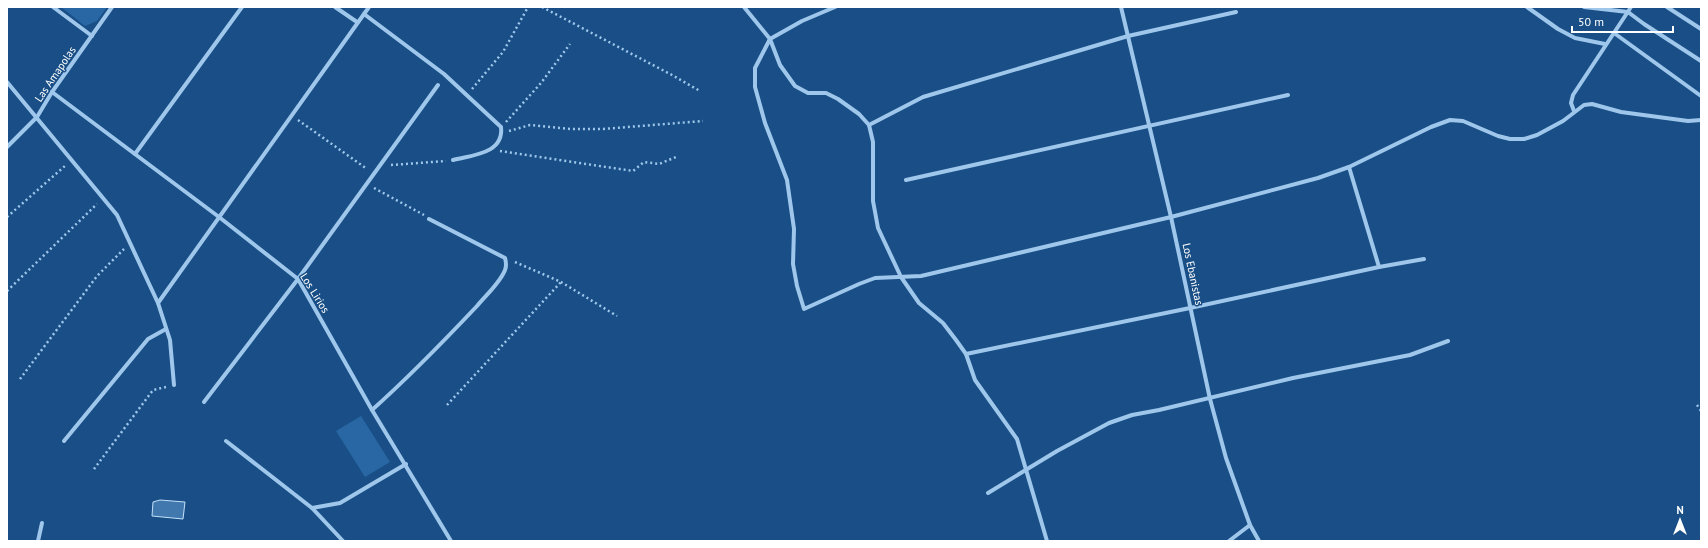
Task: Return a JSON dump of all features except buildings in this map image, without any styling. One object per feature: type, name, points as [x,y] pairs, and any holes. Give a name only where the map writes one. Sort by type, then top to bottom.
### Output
[{"type":"street","points":[[53,7],[92,36]]},
{"type":"street","name":"Las Amapolas","points":[[7,147],[37,117],[52,92],[112,7]]},
{"type":"street","points":[[135,154],[242,7]]},
{"type":"street","points":[[335,7],[356,22]]},
{"type":"street","points":[[158,303],[356,22],[369,7]]},
{"type":"street","points":[[744,7],[770,39],[780,65],[795,86],[808,93],[826,93],[838,99],[859,114],[869,125],[874,142],[873,201],[878,228],[901,278],[919,303],[943,323],[966,354],[975,380],[1017,439],[1047,541]]},
{"type":"street","points":[[835,7],[802,21],[770,39],[755,68],[755,87],[765,123],[787,180],[794,229],[793,264],[797,286],[804,309],[875,278],[920,276],[1171,217],[1318,178],[1349,167],[1431,127],[1450,120],[1463,122],[1504,137],[1524,139],[1537,135],[1563,121],[1574,111],[1584,105],[1592,104],[1621,112],[1688,121],[1701,120]]},
{"type":"street","name":"Los Ebanistas","points":[[1121,7],[1171,217],[1210,399],[1226,458],[1250,525],[1259,541]]},
{"type":"street","points":[[1527,7],[1558,29],[1575,38],[1605,44]]},
{"type":"street","points":[[1584,7],[1628,12],[1701,61]]},
{"type":"street","points":[[1574,111],[1571,107],[1571,99],[1605,44],[1631,7]]},
{"type":"street","points":[[1667,7],[1701,29]]},
{"type":"street","points":[[869,125],[923,97],[1128,36],[1236,12]]},
{"type":"street","points":[[364,14],[444,74],[501,127],[502,134],[498,142],[491,150],[453,160]]},
{"type":"street","points":[[1614,33],[1701,96]]},
{"type":"street","points":[[7,82],[117,215],[158,303],[170,340],[174,385]]},
{"type":"street","points":[[204,402],[298,279],[365,183],[438,85]]},
{"type":"street","name":"Los Lirios","points":[[52,92],[220,217],[298,279],[372,410],[406,464],[451,541]]},
{"type":"street","points":[[906,180],[1288,96]]},
{"type":"street","points":[[1349,167],[1379,266]]},
{"type":"street","points":[[372,410],[404,382],[497,283],[505,270],[505,258],[429,218]]},
{"type":"street","points":[[966,354],[1190,308],[1379,266],[1424,259]]},
{"type":"street","points":[[64,441],[148,339],[166,329]]},
{"type":"street","points":[[988,492],[1109,423],[1132,415],[1210,399],[1293,378],[1410,355],[1448,341]]},
{"type":"street","points":[[226,441],[312,508],[343,541]]},
{"type":"street","points":[[312,508],[340,503],[406,464]]},
{"type":"street","points":[[38,541],[42,522]]},
{"type":"street","points":[[1229,541],[1250,525]]},
{"type":"path","points":[[467,95],[503,52],[528,7]]},
{"type":"path","points":[[542,7],[700,91]]},
{"type":"path","points":[[501,127],[517,112],[570,44]]},
{"type":"path","points":[[291,115],[373,174]]},
{"type":"path","points":[[502,134],[530,125],[571,129],[603,129],[703,121]]},
{"type":"path","points":[[491,150],[633,171],[644,162],[659,164],[676,157]]},
{"type":"path","points":[[7,217],[37,188],[72,159]]},
{"type":"path","points":[[378,166],[453,160]]},
{"type":"path","points":[[365,183],[429,218]]},
{"type":"path","points":[[7,291],[103,198]]},
{"type":"path","points":[[20,379],[97,276],[130,243]]},
{"type":"path","points":[[505,258],[561,282],[617,316]]},
{"type":"path","points":[[447,405],[561,282]]},
{"type":"path","points":[[94,469],[153,390],[174,385]]},
{"type":"path","points":[[1697,405],[1701,411]]},
{"type":"shaded area","points":[[61,7],[107,7],[97,21],[85,26]]},
{"type":"shaded area","points":[[361,416],[390,462],[365,477],[336,431]]}]
